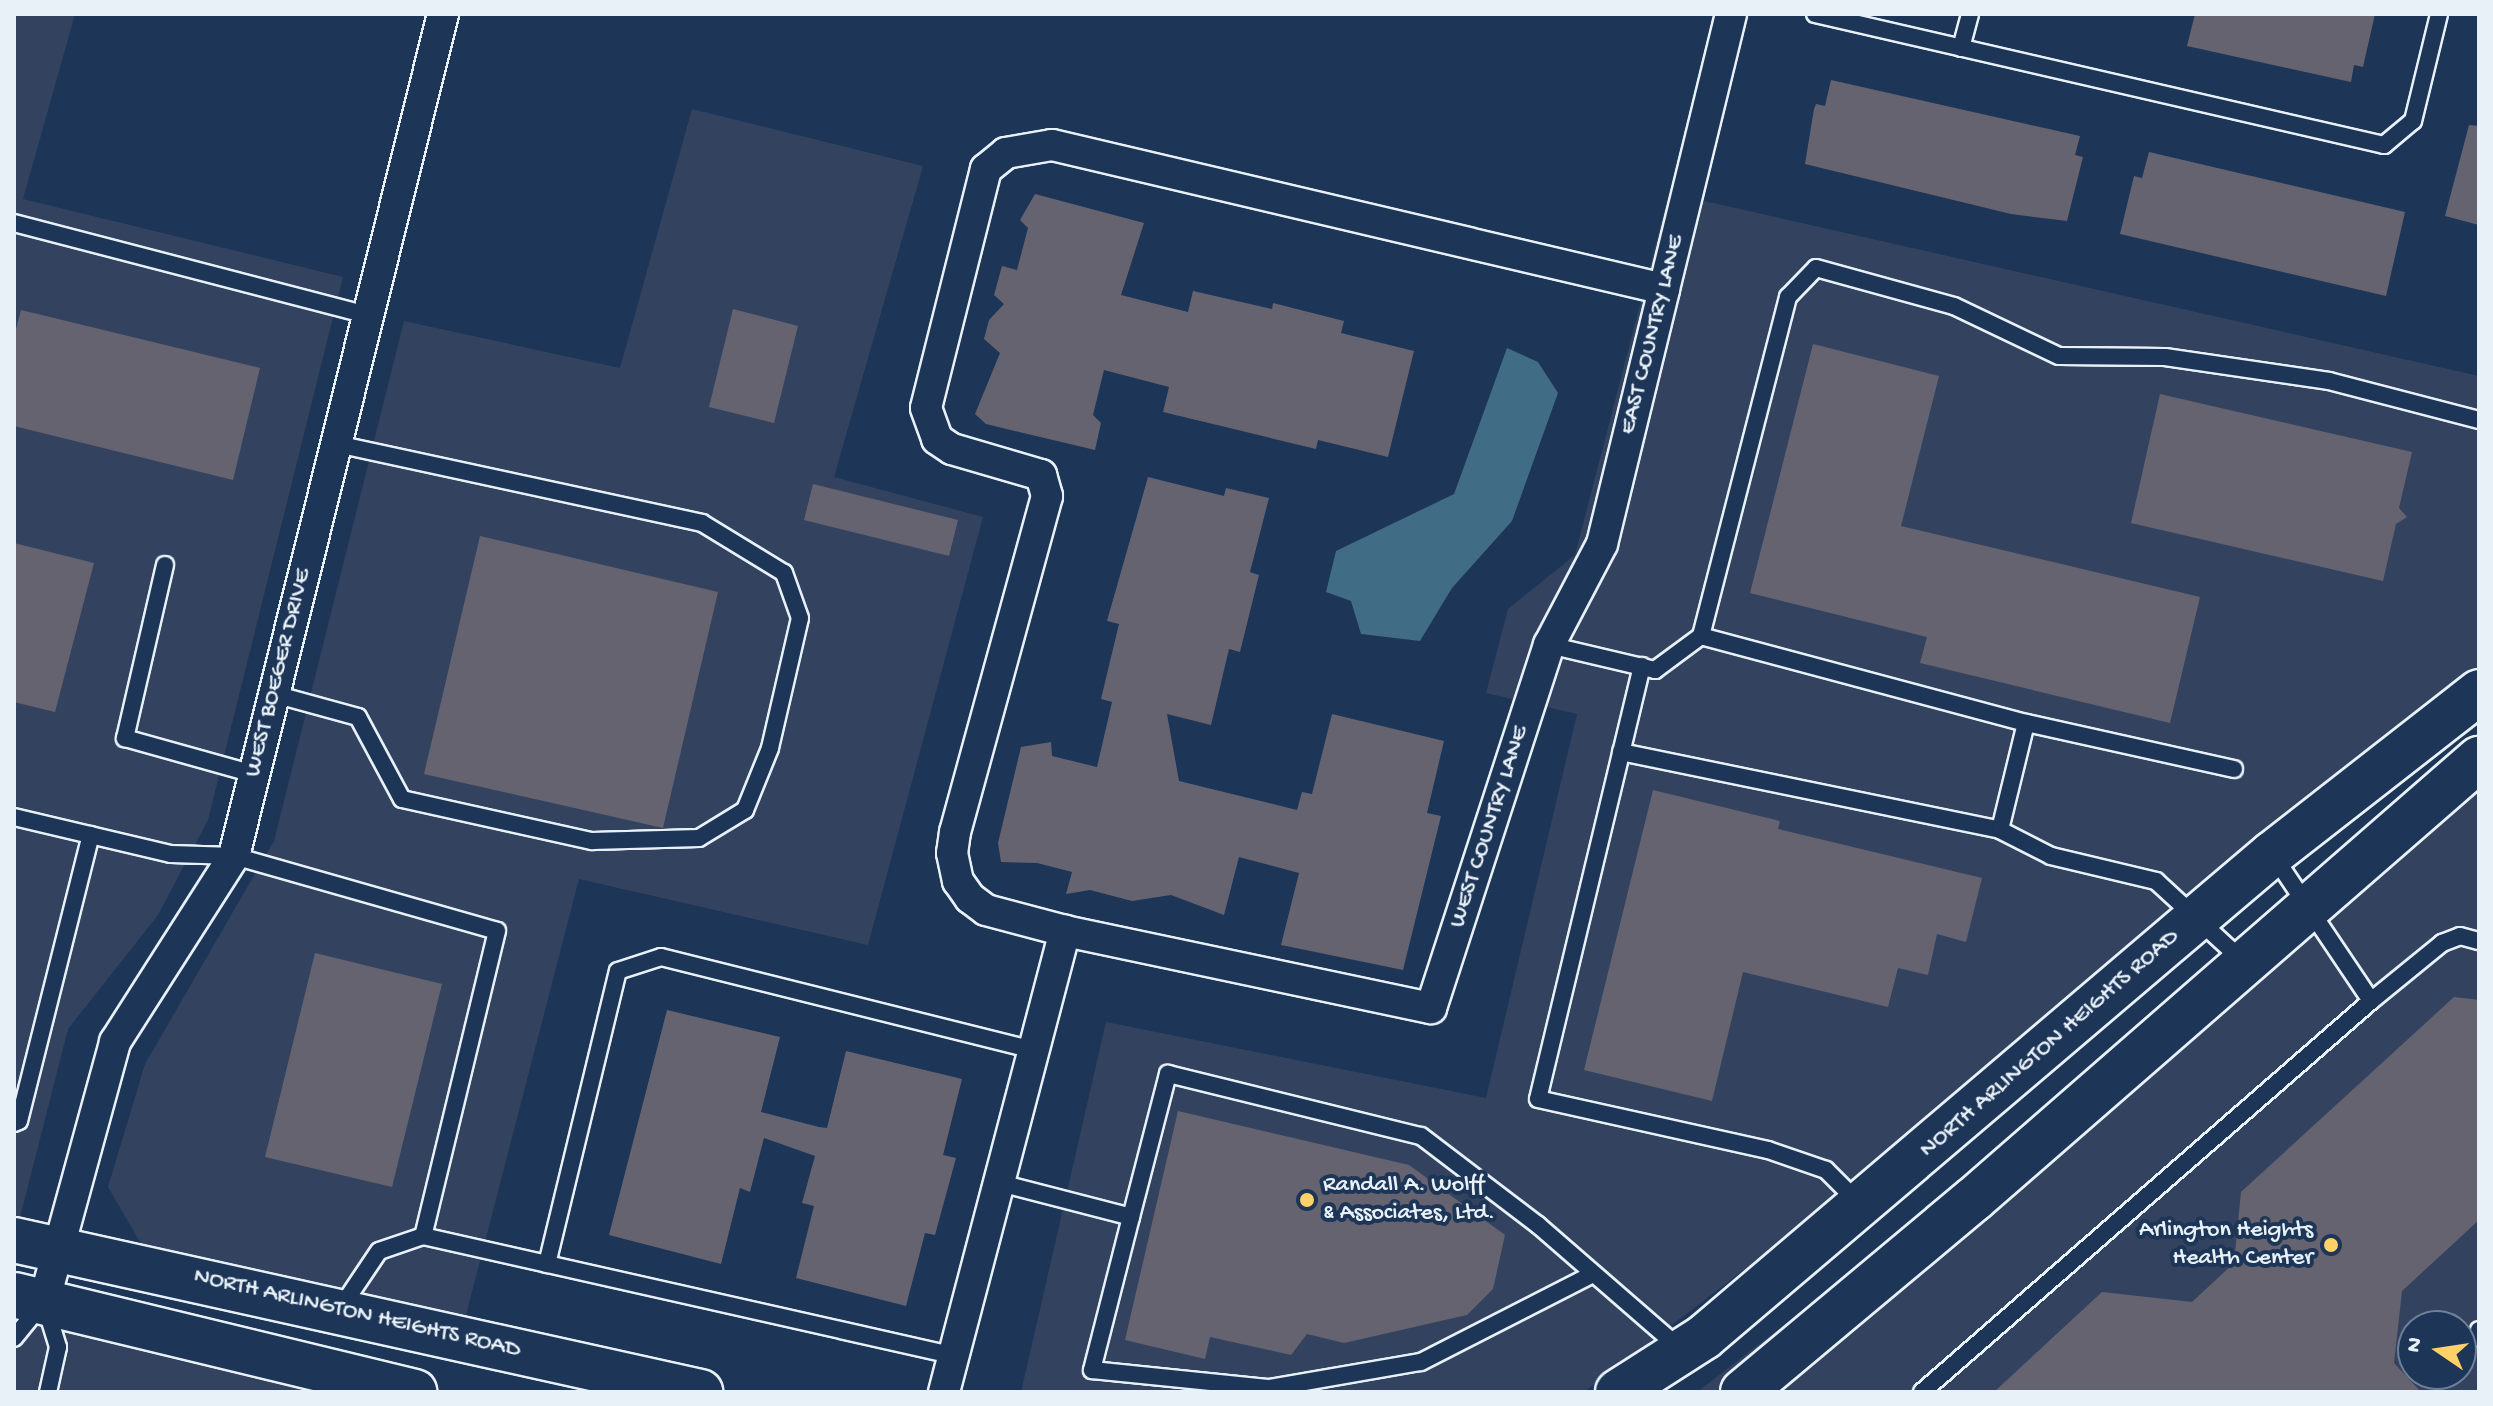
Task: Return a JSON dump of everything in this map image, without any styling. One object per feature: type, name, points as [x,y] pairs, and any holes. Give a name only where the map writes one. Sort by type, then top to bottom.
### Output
[{"type":"main road","name":"NORTH ARLINGTON HEIGHTS ROAD","points":[[1618,1392],[1683,1351],[1861,1205],[2272,854],[2479,692]]},
{"type":"main road","points":[[1743,1392],[1962,1209],[2479,759]]},
{"type":"main road","name":"NORTH ARLINGTON HEIGHTS ROAD","points":[[35,1244],[700,1392]]},
{"type":"main road","points":[[29,1298],[336,1383],[414,1392]]},
{"type":"street","name":"WEST BOEGER DRIVE","points":[[29,1298],[35,1244],[115,1042],[234,856],[443,14]]},
{"type":"street","name":"EAST COUNTRY LANE","points":[[1549,645],[1602,544],[1731,14]]},
{"type":"street","points":[[944,1392],[956,1356],[1065,931],[986,910],[958,881],[952,853],[1047,496],[1041,475],[952,449],[937,439],[926,408],[986,169],[1006,153],[1052,145],[1664,289]]},
{"type":"street","name":"WEST COUNTRY LANE","points":[[1065,931],[1431,1008],[1549,645]]},
{"type":"lane","points":[[1815,14],[2384,145],[2413,121],[2439,14]]},
{"type":"lane","points":[[1961,48],[1970,14]]},
{"type":"lane","points":[[14,223],[368,315]]},
{"type":"lane","points":[[1549,645],[1655,670],[1701,636],[1788,297],[1816,268],[1954,306],[2059,356],[2165,357],[2329,381],[2479,420]]},
{"type":"lane","points":[[274,694],[358,717],[402,799],[592,841],[699,838],[745,810],[770,748],[800,618],[784,573],[702,523],[336,444]]},
{"type":"lane","points":[[165,565],[125,738],[254,774]]},
{"type":"lane","points":[[1701,636],[2026,723],[2234,769]]},
{"type":"lane","points":[[1642,666],[1538,1099],[1768,1150],[1826,1170],[1861,1205]]},
{"type":"lane","points":[[2000,830],[2026,723]]},
{"type":"lane","points":[[1621,752],[2000,830],[2051,856],[2156,881],[2199,916],[2244,962]]},
{"type":"lane","points":[[14,817],[171,854],[234,856],[497,931],[423,1236]]},
{"type":"lane","points":[[14,1123],[19,1121],[91,835]]},
{"type":"lane","points":[[2272,854],[2310,904],[2371,1001]]},
{"type":"lane","points":[[1922,1392],[2371,1001],[2442,943],[2460,936],[2479,941]]},
{"type":"lane","points":[[547,1264],[618,971],[661,957],[1035,1050]]},
{"type":"lane","points":[[1591,1275],[1421,1362],[1270,1388],[1092,1370],[1168,1074],[1421,1136],[1538,1225],[1591,1275],[1683,1351]]},
{"type":"lane","points":[[1000,1183],[1131,1217]]},
{"type":"lane","points":[[339,1310],[379,1251],[423,1236],[956,1356]]},
{"type":"lane","points":[[14,1338],[29,1298]]},
{"type":"lane","points":[[29,1298],[58,1347],[48,1392]]},
{"type":"lane","points":[[2479,1330],[2479,1338]]},
{"type":"shaded area","points":[[14,14],[75,14],[23,199],[343,277],[208,820],[158,915],[68,1029],[14,1241]]},
{"type":"shaded area","points":[[692,109],[923,166],[834,477],[983,517],[868,945],[579,879],[466,1315],[143,1247],[108,1187],[145,1064],[274,841],[404,321],[620,368]]},
{"type":"shaded area","points":[[1669,193],[2479,376],[2479,667],[1930,1128],[1584,1392],[1021,1392],[1106,1022],[1486,1098],[1577,714],[1486,693],[1508,609],[1575,555]]},
{"type":"shaded area","points":[[1507,348],[1538,362],[1558,393],[1512,521],[1452,588],[1420,641],[1361,634],[1351,601],[1326,592],[1336,551],[1454,494]]},
{"type":"shaded area","points":[[2479,789],[2479,1392],[1697,1392]]},
{"type":"shaded area","points":[[14,1319],[319,1392],[14,1392]]},
{"type":"building","points":[[2195,14],[2375,14],[2363,67],[2354,65],[2351,82],[2187,46]]},
{"type":"building","points":[[1831,80],[2080,136],[2075,155],[2083,157],[2067,221],[2011,214],[1805,164],[1814,109],[1816,104],[1825,106]]},
{"type":"building","points":[[2469,125],[2479,126],[2479,225],[2445,216]]},
{"type":"building","points":[[2149,152],[2405,212],[2386,296],[2120,234],[2134,176],[2142,178]]},
{"type":"building","points":[[1035,194],[1144,223],[1121,295],[1188,312],[1193,291],[1272,309],[1273,303],[1344,321],[1341,333],[1414,351],[1388,457],[1318,440],[1316,449],[1163,412],[1169,387],[1104,370],[1093,415],[1101,423],[1095,450],[986,424],[975,414],[1000,353],[984,339],[989,320],[1004,304],[994,295],[1002,266],[1017,270],[1028,228],[1020,220]]},
{"type":"building","points":[[733,309],[798,326],[774,423],[709,407]]},
{"type":"building","points":[[21,310],[260,368],[233,480],[14,426],[14,337]]},
{"type":"building","points":[[1813,344],[1939,376],[1901,526],[2200,597],[2170,723],[1920,663],[1927,637],[1750,593]]},
{"type":"building","points":[[2160,394],[2412,452],[2399,508],[2407,517],[2396,524],[2383,581],[2131,523]]},
{"type":"building","points":[[1148,477],[1224,496],[1226,488],[1269,498],[1250,572],[1259,575],[1240,652],[1229,649],[1211,725],[1167,714],[1179,781],[1297,810],[1302,792],[1312,794],[1332,714],[1444,741],[1427,813],[1441,816],[1403,970],[1281,945],[1299,873],[1239,857],[1224,915],[1171,895],[1132,901],[1090,890],[1066,894],[1072,872],[1037,863],[1001,862],[998,843],[1021,747],[1051,742],[1052,756],[1097,767],[1112,702],[1101,699],[1119,624],[1107,621]]},
{"type":"building","points":[[813,484],[958,520],[949,556],[804,520]]},
{"type":"building","points":[[480,536],[718,592],[663,828],[424,774]]},
{"type":"building","points":[[14,543],[94,563],[55,712],[14,702]]},
{"type":"building","points":[[1653,790],[1780,821],[1778,829],[1982,878],[1966,942],[1937,934],[1928,975],[1898,968],[1888,1007],[1743,972],[1712,1101],[1584,1070]]},
{"type":"building","points":[[315,953],[442,984],[392,1187],[265,1157]]},
{"type":"building","points":[[2454,997],[2479,1000],[2479,1220],[2402,1291],[2400,1310],[2397,1310],[2394,1363],[2397,1366],[2397,1390],[2421,1392],[1994,1392],[2102,1292],[2192,1302],[2234,1263],[2241,1192]]},
{"type":"building","points":[[667,1010],[780,1037],[761,1112],[819,1127],[827,1128],[846,1051],[962,1079],[943,1155],[956,1158],[935,1235],[925,1233],[906,1306],[796,1278],[814,1206],[802,1203],[815,1156],[764,1138],[750,1192],[740,1188],[721,1264],[609,1235]]},
{"type":"building","name":"Randall A. Wolff & Associates, Ltd.","points":[[1178,1111],[1409,1165],[1505,1235],[1493,1289],[1467,1315],[1344,1343],[1307,1334],[1291,1355],[1210,1337],[1205,1359],[1125,1340]]},
{"type":"place","name":"Randall A. Wolff & Associates, Ltd.","points":[[1307,1200]]},
{"type":"place","name":"Arlington Heights Health Center","points":[[2331,1245]]}]
